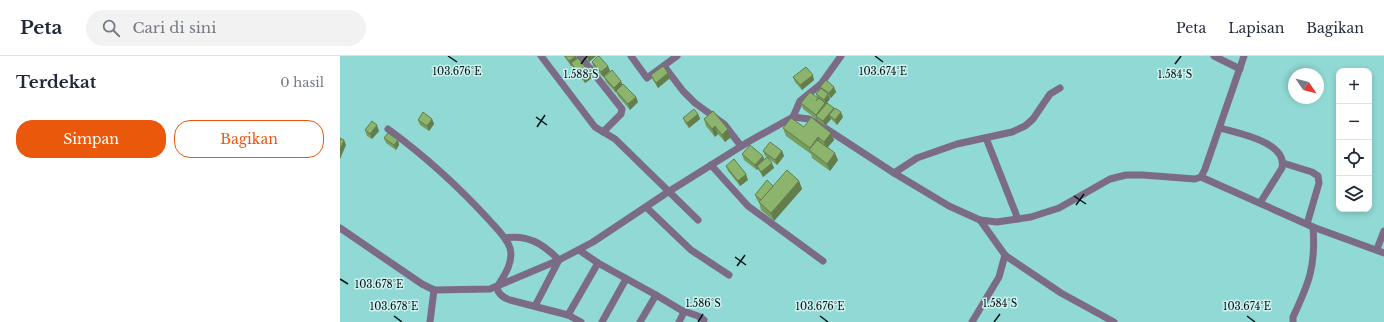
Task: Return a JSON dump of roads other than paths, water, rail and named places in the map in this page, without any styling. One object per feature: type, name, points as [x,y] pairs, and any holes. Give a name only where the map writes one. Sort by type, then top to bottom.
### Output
[{"type":"street","points":[[541,56],[596,127],[615,139],[698,220]]},
{"type":"street","points":[[580,56],[622,109],[620,114],[603,132]]},
{"type":"street","points":[[631,56],[647,78],[677,56]]},
{"type":"street","points":[[340,228],[422,284],[434,290],[490,289],[497,287],[579,250],[741,146],[793,117],[800,102],[821,84],[841,56]]},
{"type":"street","points":[[1214,56],[1240,69]]},
{"type":"street","points":[[1201,177],[1220,128],[1244,56]]},
{"type":"street","points":[[664,66],[683,91],[695,103],[724,124],[741,146]]},
{"type":"street","points":[[894,173],[917,158],[957,144],[1012,132],[1025,126],[1033,119],[1050,94],[1060,88]]},
{"type":"street","points":[[793,117],[809,119],[822,126],[894,173],[949,206],[980,220],[997,222],[1031,217],[1058,208],[1110,180],[1126,175],[1195,179],[1201,177],[1310,226],[1377,249],[1384,253]]},
{"type":"street","points":[[1220,128],[1255,138],[1271,146],[1278,152],[1283,163],[1279,174],[1260,203]]},
{"type":"street","points":[[388,129],[441,172],[474,203],[505,238],[510,248],[511,257],[508,269],[497,287],[497,291],[504,298],[568,315],[581,322]]},
{"type":"street","points":[[986,138],[1018,219]]},
{"type":"street","points":[[1283,163],[1312,172],[1318,176],[1319,183],[1310,226],[1314,258],[1311,276],[1293,318],[1293,322]]},
{"type":"street","points":[[711,165],[748,206],[823,261]]},
{"type":"street","points":[[646,207],[691,250],[729,275]]},
{"type":"street","points":[[980,220],[1005,254],[1048,285],[1114,322]]},
{"type":"street","points":[[1377,249],[1384,231]]},
{"type":"street","points":[[505,238],[513,236],[523,237],[535,241],[559,260]]},
{"type":"street","points":[[579,250],[598,263],[684,312],[698,316],[704,320]]},
{"type":"street","points":[[972,322],[999,277],[1005,254]]},
{"type":"street","points":[[535,306],[559,260]]},
{"type":"street","points":[[568,315],[598,263]]},
{"type":"street","points":[[602,322],[626,279]]},
{"type":"street","points":[[430,322],[434,290]]},
{"type":"street","points":[[640,322],[656,295]]},
{"type":"street","points":[[679,322],[684,312]]}]
